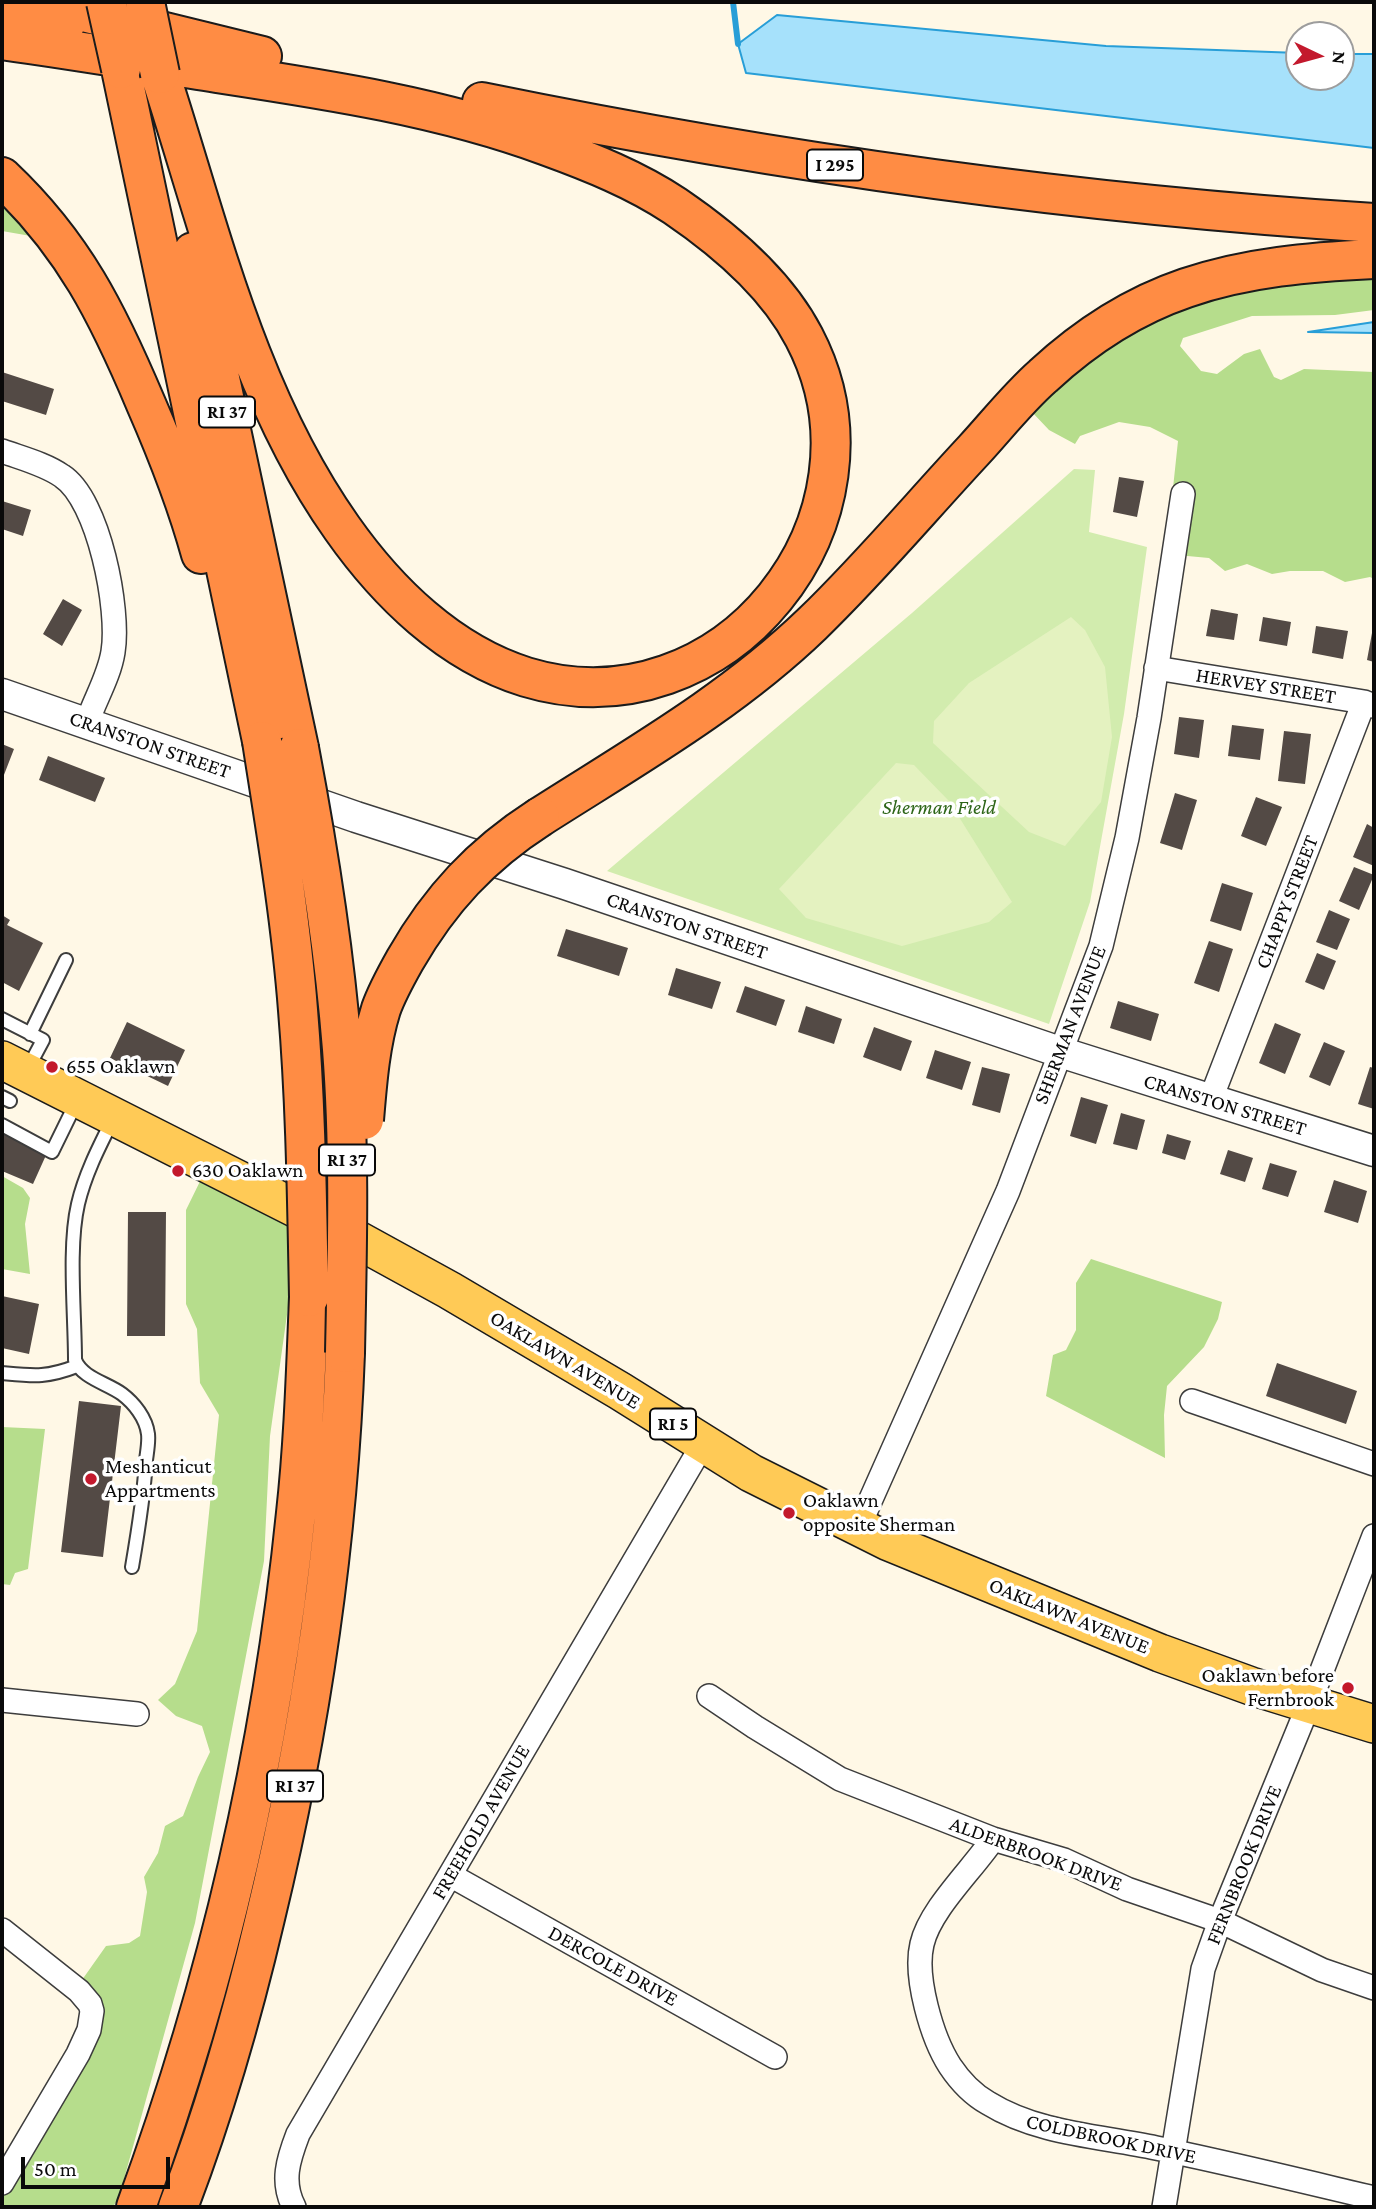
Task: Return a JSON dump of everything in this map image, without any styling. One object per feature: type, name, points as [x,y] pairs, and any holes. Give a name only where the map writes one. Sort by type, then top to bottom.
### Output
[{"type":"highway","name":"I 295","points":[[43,2],[227,49],[560,118],[808,161],[1019,190],[1213,211],[1374,223]]},
{"type":"highway","name":"RI 37","points":[[106,2],[290,923],[303,1078],[309,1297],[296,1514],[277,1657],[254,1789],[237,1872],[200,2012],[157,2150],[136,2207]]},
{"type":"highway","name":"RI 37","points":[[145,2],[160,74],[165,122],[299,748],[320,865],[342,1050],[348,1182],[342,1436],[330,1572],[296,1783],[246,1996],[178,2207]]},
{"type":"highway","points":[[2,4],[90,27],[227,49]]},
{"type":"highway","points":[[2,40],[304,86],[398,103],[494,128],[600,166],[669,202],[699,222],[749,266],[788,310],[802,333],[823,384],[831,441],[825,495],[806,551],[774,601],[732,640],[688,666],[640,681],[595,686],[549,682],[505,669],[460,646],[420,615],[382,578],[345,533],[286,432],[238,320],[160,74]]},
{"type":"highway","points":[[2,177],[58,236],[114,329],[175,475],[198,543],[224,646],[253,739]]},
{"type":"highway","points":[[345,1353],[365,1107],[381,1010],[411,950],[457,885],[494,850],[540,817],[722,700],[784,650],[847,587],[1040,378],[1093,336],[1131,312],[1186,288],[1219,278],[1301,264],[1374,260]]},
{"type":"main road","name":"OAKLAWN AVENUE","points":[[8,1076],[66,1116],[115,1116],[257,1187],[449,1290],[751,1472],[889,1542],[1147,1648],[1374,1724]]},
{"type":"street","points":[[2,451],[47,468],[64,477],[76,489],[86,505],[102,554],[113,597],[116,626],[109,669],[87,723]]},
{"type":"street","name":"SHERMAN AVENUE","points":[[859,1526],[1008,1191],[1101,946],[1114,900],[1132,812],[1183,494]]},
{"type":"street","name":"HERVEY STREET","points":[[1156,668],[1369,704]]},
{"type":"street","name":"CRANSTON STREET","points":[[2,694],[356,817],[565,884],[1060,1052],[1374,1151]]},
{"type":"street","name":"CHAPPY STREET","points":[[1210,1101],[1369,704]]},
{"type":"street","points":[[1192,1401],[1374,1464]]},
{"type":"street","name":"FREEHOLD AVENUE","points":[[294,2207],[286,2183],[288,2162],[298,2134],[703,1444]]},
{"type":"street","name":"FERNBROOK DRIVE","points":[[1164,2207],[1203,1969],[1374,1536]]},
{"type":"street","name":"ALDERBROOK DRIVE","points":[[709,1696],[840,1779],[993,1839],[1064,1860],[1127,1889],[1220,1922],[1292,1958],[1374,1988]]},
{"type":"street","points":[[2,1700],[137,1714]]},
{"type":"street","name":"COLDBROOK DRIVE","points":[[993,1839],[934,1917],[922,1944],[920,1960],[925,1998],[934,2031],[949,2065],[974,2094],[1020,2120],[1045,2127],[1174,2152],[1374,2198]]},
{"type":"street","name":"DERCOLE DRIVE","points":[[450,1875],[775,2057]]},
{"type":"street","points":[[2,1930],[79,1991],[90,2004],[92,2011],[89,2030],[78,2054],[2,2183]]},
{"type":"lane","points":[[30,1034],[66,960]]},
{"type":"lane","points":[[2,1020],[43,1040],[8,1076]]},
{"type":"lane","points":[[2,1125],[52,1152],[66,1116]]},
{"type":"lane","points":[[115,1116],[86,1174],[77,1206],[74,1246],[75,1360],[77,1366],[87,1374],[130,1401],[143,1418],[148,1433],[141,1516],[132,1567]]},
{"type":"lane","points":[[2,1373],[54,1375],[77,1366]]},
{"type":"green space","points":[[2,186],[48,239],[2,231]]},
{"type":"green space","points":[[1374,258],[1374,310],[1335,315],[1252,316],[1183,338],[1180,346],[1201,371],[1217,374],[1244,354],[1260,349],[1274,377],[1281,380],[1304,369],[1374,372],[1374,579],[1370,577],[1345,582],[1323,571],[1272,574],[1247,564],[1225,571],[1209,558],[1166,554],[1178,441],[1150,427],[1119,422],[1080,436],[1075,444],[1049,430],[1031,411],[1149,302]]},
{"type":"green space","name":"Sherman Field","points":[[1074,469],[1095,470],[1089,532],[1147,547],[1124,714],[1090,902],[1049,1024],[607,871],[912,613]]},
{"type":"green space","points":[[1071,617],[1085,630],[1105,667],[1112,737],[1101,802],[1065,846],[1029,832],[933,743],[934,721],[969,683]]},
{"type":"green space","points":[[896,763],[914,765],[949,801],[1012,902],[989,922],[902,946],[806,918],[779,889]]},
{"type":"green space","points":[[208,1165],[290,1206],[298,1236],[270,1436],[264,1561],[195,1923],[119,2197],[113,2207],[2,2207],[2,2187],[89,2034],[77,1987],[106,1946],[129,1943],[140,1936],[147,1892],[144,1877],[158,1853],[165,1826],[183,1816],[210,1752],[202,1726],[176,1716],[158,1700],[175,1684],[197,1631],[219,1415],[200,1383],[197,1329],[186,1304],[186,1210]]},
{"type":"green space","points":[[2,1176],[23,1188],[30,1198],[25,1224],[30,1274],[2,1269]]},
{"type":"green space","points":[[1091,1259],[1222,1302],[1218,1319],[1204,1347],[1167,1386],[1164,1415],[1165,1458],[1046,1396],[1053,1355],[1066,1350],[1076,1330],[1076,1283]]},
{"type":"green space","points":[[2,1427],[45,1429],[28,1569],[15,1573],[10,1585],[2,1584]]},
{"type":"water","points":[[777,15],[1106,46],[1285,52],[1285,91],[1355,91],[1355,54],[1374,54],[1374,148],[746,73],[738,44]]},
{"type":"water","points":[[1374,322],[1374,333],[1308,332]]},
{"type":"building","points":[[2,372],[54,389],[46,415],[2,401]]},
{"type":"building","points":[[1119,477],[1144,481],[1137,517],[1113,512]]},
{"type":"building","points":[[2,501],[31,510],[23,536],[2,529]]},
{"type":"building","points":[[63,599],[82,610],[62,646],[43,634]]},
{"type":"building","points":[[1211,609],[1238,614],[1234,640],[1206,636]]},
{"type":"building","points":[[1263,617],[1291,622],[1287,646],[1259,641]]},
{"type":"building","points":[[1316,626],[1348,631],[1343,659],[1312,653]]},
{"type":"building","points":[[1374,633],[1374,662],[1367,660]]},
{"type":"building","points":[[1179,717],[1204,720],[1199,758],[1174,754]]},
{"type":"building","points":[[1232,725],[1264,729],[1260,760],[1228,756]]},
{"type":"building","points":[[1284,731],[1311,734],[1305,784],[1278,781]]},
{"type":"building","points":[[2,744],[14,749],[2,780]]},
{"type":"building","points":[[48,756],[105,778],[95,802],[39,780]]},
{"type":"building","points":[[1175,793],[1197,800],[1182,850],[1160,843]]},
{"type":"building","points":[[1256,797],[1282,807],[1266,846],[1241,836]]},
{"type":"building","points":[[1367,824],[1374,828],[1374,866],[1353,857]]},
{"type":"building","points":[[1354,867],[1374,875],[1359,910],[1339,901]]},
{"type":"building","points":[[1222,883],[1253,893],[1241,931],[1210,921]]},
{"type":"building","points":[[1329,910],[1350,919],[1337,950],[1316,942]]},
{"type":"building","points":[[2,915],[10,920],[7,925],[43,943],[19,991],[2,982]]},
{"type":"building","points":[[566,929],[628,948],[619,976],[557,956]]},
{"type":"building","points":[[1209,941],[1233,949],[1219,992],[1194,983]]},
{"type":"building","points":[[1317,953],[1336,961],[1324,990],[1305,982]]},
{"type":"building","points":[[676,968],[721,982],[712,1009],[668,995]]},
{"type":"building","points":[[745,986],[785,1000],[776,1026],[736,1012]]},
{"type":"building","points":[[1118,1001],[1159,1014],[1151,1041],[1110,1028]]},
{"type":"building","points":[[806,1006],[842,1019],[834,1044],[798,1032]]},
{"type":"building","points":[[127,1022],[185,1050],[168,1086],[110,1058]]},
{"type":"building","points":[[1275,1023],[1301,1034],[1285,1074],[1259,1063]]},
{"type":"building","points":[[874,1027],[912,1041],[901,1071],[863,1057]]},
{"type":"building","points":[[1324,1042],[1345,1051],[1330,1086],[1309,1077]]},
{"type":"building","points":[[935,1050],[971,1062],[962,1090],[926,1078]]},
{"type":"building","points":[[982,1067],[1010,1074],[1000,1113],[972,1105]]},
{"type":"building","points":[[1370,1067],[1374,1068],[1374,1109],[1358,1104]]},
{"type":"building","points":[[1081,1097],[1108,1105],[1096,1144],[1070,1136]]},
{"type":"building","points":[[1121,1113],[1145,1120],[1137,1150],[1113,1144]]},
{"type":"building","points":[[2,1133],[47,1153],[33,1184],[2,1171]]},
{"type":"building","points":[[1167,1134],[1191,1141],[1185,1160],[1162,1153]]},
{"type":"building","points":[[1228,1150],[1253,1158],[1245,1182],[1220,1174]]},
{"type":"building","points":[[1270,1163],[1297,1171],[1288,1197],[1262,1189]]},
{"type":"building","points":[[1334,1180],[1367,1191],[1358,1223],[1324,1212]]},
{"type":"building","points":[[128,1212],[166,1212],[165,1336],[127,1336]]},
{"type":"building","points":[[2,1296],[39,1304],[29,1354],[2,1348]]},
{"type":"building","points":[[1277,1363],[1357,1391],[1346,1424],[1266,1396]]},
{"type":"building","name":"Meshanticut Appartments","points":[[79,1401],[121,1406],[103,1557],[61,1552]]},
{"type":"waterway","points":[[733,2],[738,44]]},
{"type":"place","name":"655 Oaklawn","points":[[52,1067]]},
{"type":"place","name":"630 Oaklawn","points":[[178,1171]]},
{"type":"place","name":"Meshanticut Appartments","points":[[91,1479]]},
{"type":"place","name":"Oaklawn opposite Sherman","points":[[789,1513]]},
{"type":"place","name":"Oaklawn before Fernbrook","points":[[1348,1688]]}]
